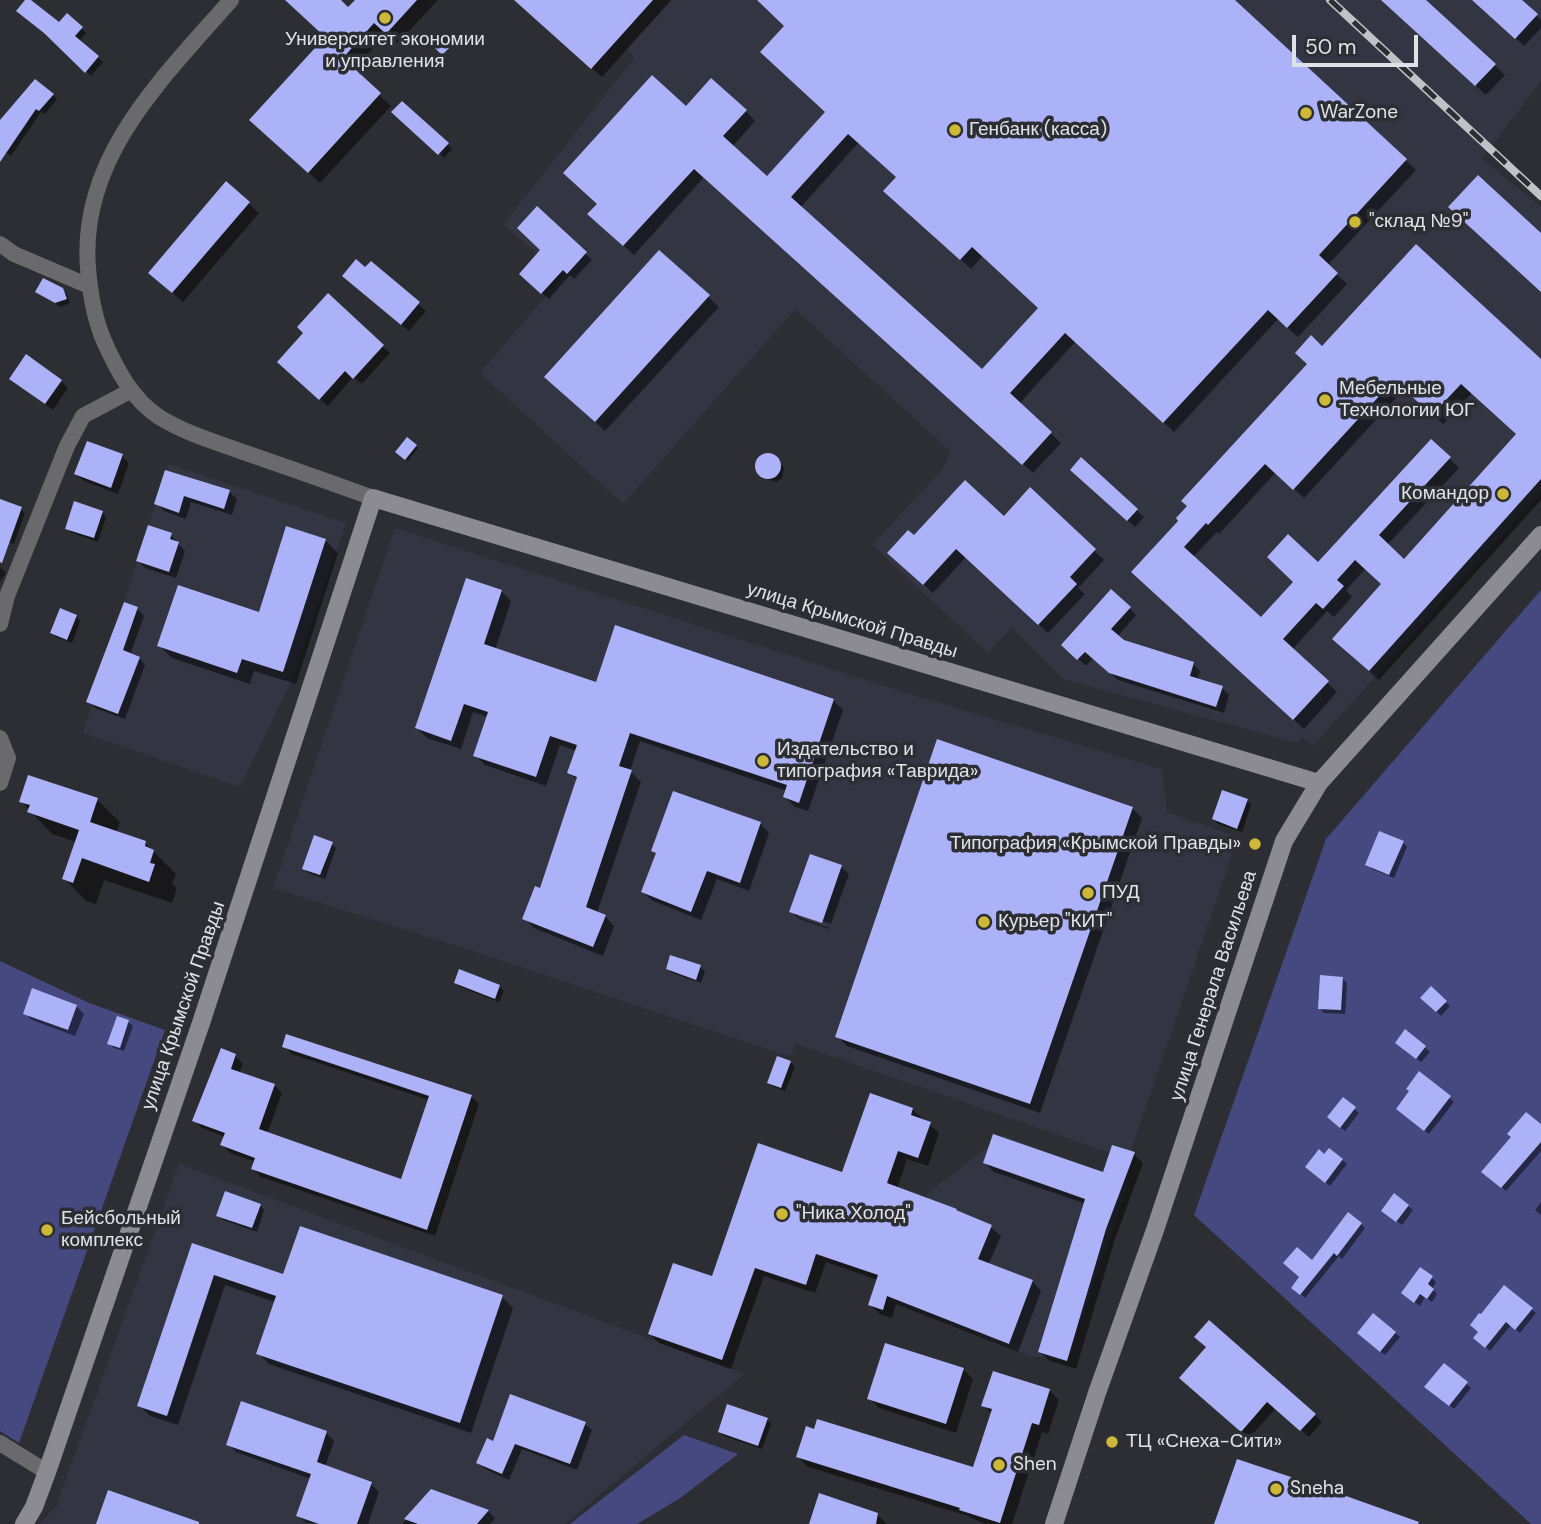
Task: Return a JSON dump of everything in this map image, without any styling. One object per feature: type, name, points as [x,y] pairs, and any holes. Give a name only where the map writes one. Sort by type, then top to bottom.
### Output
[{"type":"street","name":"улица Крымской Правды","points":[[231,0],[156,86],[111,151],[89,215],[86,251],[89,286],[98,326],[130,391],[158,416],[197,435],[373,498],[1319,783]]},
{"type":"street","points":[[0,244],[14,254],[89,286]]},
{"type":"street","points":[[0,624],[7,596],[67,446],[83,416],[130,391]]},
{"type":"street","name":"улица Крымской Правды","points":[[24,1524],[34,1507],[47,1472],[201,1023],[373,498]]},
{"type":"street","name":"улица Генерала Васильева","points":[[1054,1524],[1284,841],[1319,783],[1541,535]]},
{"type":"street","points":[[0,738],[8,758],[0,783]]},
{"type":"street","points":[[0,1443],[47,1472]]},
{"type":"shaded area","points":[[672,0],[1541,0],[1541,81],[1482,159],[1541,207],[1541,491],[1313,746],[1303,737],[1297,743],[1063,679],[1012,628],[988,653],[872,545],[941,471],[951,452],[795,309],[623,504],[480,373],[564,275],[503,225],[634,58],[627,49]]},
{"type":"shaded area","points":[[168,464],[346,523],[292,680],[240,787],[83,733]]},
{"type":"shaded area","points":[[395,528],[906,693],[1161,769],[1167,812],[1238,837],[1128,1159],[796,1044],[790,1057],[479,953],[273,888]]},
{"type":"shaded area","points":[[1541,590],[1541,1524],[1531,1524],[1194,1215],[1326,839]]},
{"type":"shaded area","name":"Бейсбольный комплекс","points":[[0,961],[89,1003],[165,1030],[19,1443],[0,1431]]},
{"type":"shaded area","points":[[1003,1135],[1128,1183],[1067,1361],[1026,1355],[890,1300],[928,1193]]},
{"type":"shaded area","points":[[179,1164],[744,1374],[565,1524],[39,1524],[56,1507]]},
{"type":"shaded area","points":[[684,1435],[738,1454],[679,1499],[637,1524],[570,1524]]},
{"type":"building","points":[[25,0],[31,0],[59,22],[67,13],[83,27],[75,36],[99,56],[85,73],[44,33],[16,11]]},
{"type":"building","points":[[285,0],[341,0],[348,7],[355,0],[417,0],[386,34],[374,23],[343,58],[381,93],[308,173],[249,120],[325,37]]},
{"type":"building","points":[[514,0],[653,0],[591,69]]},
{"type":"building","points":[[757,0],[1235,0],[1407,159],[1319,255],[1338,273],[1287,328],[1268,310],[1163,423],[1065,333],[1010,393],[1052,432],[1022,465],[694,169],[623,246],[587,214],[597,204],[563,173],[652,75],[686,106],[711,78],[747,110],[723,136],[767,176],[825,112],[760,52],[784,26]],"holes":[[[848,134],[896,177],[883,191],[960,260],[972,247],[1038,308],[982,369],[791,197]]]},
{"type":"building","points":[[1381,0],[1426,0],[1496,64],[1475,86]]},
{"type":"building","points":[[1472,0],[1522,0],[1538,14],[1515,39]]},
{"type":"building","points":[[440,35],[451,46],[442,55],[431,44]]},
{"type":"building","points":[[35,79],[54,94],[39,111],[36,109],[0,162],[0,120]]},
{"type":"building","points":[[402,101],[449,143],[438,155],[391,112]]},
{"type":"building","points":[[1478,175],[1541,233],[1541,292],[1448,207]]},
{"type":"building","points":[[226,181],[250,202],[172,293],[148,273]]},
{"type":"building","points":[[537,206],[587,252],[567,274],[563,270],[541,294],[519,274],[540,250],[517,228]]},
{"type":"building","points":[[1416,244],[1541,359],[1541,479],[1369,671],[1332,639],[1381,584],[1355,560],[1337,580],[1344,586],[1323,609],[1316,603],[1283,639],[1329,681],[1293,720],[1131,572],[1178,521],[1176,518],[1187,506],[1181,501],[1307,364],[1295,353],[1311,335],[1322,346]],"holes":[[[1394,380],[1432,415],[1461,384],[1516,434],[1404,559],[1379,535],[1451,457],[1431,439],[1318,562],[1288,534],[1267,557],[1293,582],[1261,617],[1184,547],[1265,464],[1293,490]]]},
{"type":"building","points":[[659,250],[710,295],[595,422],[544,377]]},
{"type":"building","points":[[356,259],[365,267],[371,261],[420,302],[401,325],[342,276]]},
{"type":"building","points":[[43,278],[63,288],[67,299],[55,303],[35,292]]},
{"type":"building","points":[[328,293],[384,345],[353,379],[345,371],[319,400],[277,362],[303,333],[297,327]]},
{"type":"building","points":[[26,354],[62,380],[45,404],[9,379]]},
{"type":"building","points":[[407,437],[417,445],[405,460],[395,452]]},
{"type":"building","points":[[87,441],[123,454],[111,488],[74,474]]},
{"type":"building","points":[[768,453],[777,457],[781,466],[777,475],[768,479],[759,475],[755,466],[759,457]]},
{"type":"building","points":[[1081,457],[1138,509],[1127,521],[1070,470]]},
{"type":"building","points":[[165,470],[230,490],[224,509],[184,496],[179,513],[154,504]]},
{"type":"building","points":[[965,480],[1004,516],[1030,487],[1096,549],[1070,577],[1077,584],[1038,625],[956,549],[923,585],[887,553],[908,530],[914,535]]},
{"type":"building","points":[[0,499],[22,507],[2,563],[0,562]]},
{"type":"building","points":[[74,501],[103,511],[94,538],[65,529]]},
{"type":"building","points":[[148,525],[172,533],[170,539],[179,542],[169,572],[136,561]]},
{"type":"building","points":[[286,526],[326,539],[283,672],[242,659],[237,673],[157,646],[178,585],[259,612]]},
{"type":"building","name":"Издательство и типография «Таврида»","points":[[466,578],[502,590],[484,644],[596,682],[615,625],[834,699],[799,803],[783,797],[787,785],[630,733],[619,766],[632,770],[586,907],[606,915],[593,947],[522,919],[535,886],[540,888],[577,777],[567,773],[577,745],[550,736],[536,777],[473,756],[488,712],[464,704],[451,741],[415,728]]},
{"type":"building","points":[[1111,589],[1131,607],[1111,629],[1124,640],[1194,662],[1190,676],[1223,686],[1216,707],[1109,673],[1085,652],[1077,660],[1061,645]]},
{"type":"building","points":[[124,602],[138,607],[123,650],[140,657],[118,714],[86,702]]},
{"type":"building","points":[[60,608],[77,615],[67,640],[50,633]]},
{"type":"building","name":"Курьер \"КИТ\"","points":[[937,739],[1133,807],[1030,1104],[835,1037]]},
{"type":"building","points":[[28,775],[98,798],[90,822],[146,841],[145,846],[154,850],[150,863],[155,864],[149,882],[82,858],[73,883],[62,879],[79,830],[27,812],[30,805],[19,802]]},
{"type":"building","points":[[1222,790],[1248,799],[1237,829],[1212,819]]},
{"type":"building","points":[[673,791],[761,822],[740,883],[707,871],[691,912],[641,892],[656,853],[651,851]]},
{"type":"building","points":[[1379,831],[1404,841],[1389,875],[1365,865]]},
{"type":"building","points":[[314,835],[333,842],[320,875],[302,869]]},
{"type":"building","points":[[810,854],[842,865],[822,923],[789,912]]},
{"type":"building","points":[[670,955],[701,965],[696,980],[666,969]]},
{"type":"building","points":[[459,969],[500,985],[495,999],[454,983]]},
{"type":"building","points":[[1320,975],[1343,977],[1341,1010],[1318,1009]]},
{"type":"building","points":[[1431,986],[1447,1001],[1436,1012],[1420,998]]},
{"type":"building","points":[[32,988],[77,1005],[68,1030],[23,1014]]},
{"type":"building","points":[[117,1016],[129,1020],[120,1048],[107,1044]]},
{"type":"building","points":[[1405,1029],[1426,1046],[1416,1059],[1395,1043]]},
{"type":"building","points":[[286,1034],[472,1095],[427,1230],[251,1169],[255,1158],[220,1145],[225,1133],[192,1121],[221,1048],[236,1054],[231,1069],[275,1084],[259,1129],[401,1179],[429,1096],[282,1047]]},
{"type":"building","points":[[777,1056],[791,1061],[781,1088],[767,1083]]},
{"type":"building","points":[[1419,1071],[1451,1096],[1424,1131],[1396,1109]]},
{"type":"building","points":[[870,1093],[913,1108],[911,1115],[931,1122],[918,1158],[898,1151],[887,1183],[992,1225],[978,1259],[1033,1280],[1009,1344],[887,1296],[883,1310],[868,1305],[878,1275],[816,1254],[806,1285],[755,1268],[722,1360],[648,1334],[673,1263],[712,1276],[758,1143],[842,1172]]},
{"type":"building","points":[[1343,1097],[1356,1107],[1340,1128],[1327,1117]]},
{"type":"building","points":[[1526,1112],[1541,1124],[1541,1142],[1501,1188],[1481,1172],[1511,1137],[1507,1134]]},
{"type":"building","points":[[993,1134],[1103,1172],[1112,1145],[1135,1152],[1106,1229],[1067,1361],[1038,1352],[1085,1199],[983,1163]]},
{"type":"building","points":[[1329,1148],[1343,1159],[1325,1183],[1305,1167],[1319,1149],[1324,1154]]},
{"type":"building","points":[[225,1191],[261,1204],[252,1228],[216,1216]]},
{"type":"building","points":[[1394,1193],[1409,1205],[1396,1222],[1381,1211]]},
{"type":"building","points":[[1348,1212],[1362,1223],[1337,1256],[1334,1253],[1300,1295],[1291,1288],[1299,1277],[1283,1263],[1297,1247],[1312,1260]]},
{"type":"building","points":[[300,1226],[503,1295],[460,1423],[256,1354],[276,1296],[214,1275],[167,1416],[137,1406],[192,1243],[283,1274]]},
{"type":"building","points":[[1420,1267],[1433,1276],[1428,1284],[1434,1289],[1427,1299],[1420,1294],[1414,1303],[1401,1293]]},
{"type":"building","points":[[1504,1285],[1533,1308],[1515,1330],[1506,1322],[1485,1348],[1473,1338],[1478,1332],[1470,1325]]},
{"type":"building","points":[[1373,1313],[1396,1332],[1380,1352],[1357,1333]]},
{"type":"building","points":[[1209,1320],[1316,1414],[1300,1431],[1267,1402],[1241,1432],[1179,1378],[1206,1347],[1194,1337]]},
{"type":"building","points":[[885,1343],[964,1368],[946,1424],[867,1399]]},
{"type":"building","points":[[1444,1363],[1468,1382],[1449,1406],[1424,1387]]},
{"type":"building","points":[[993,1371],[1050,1389],[1039,1425],[1032,1423],[1000,1523],[796,1457],[806,1426],[814,1429],[817,1419],[973,1467],[992,1409],[981,1406]]},
{"type":"building","points":[[510,1394],[586,1422],[570,1464],[515,1444],[502,1474],[476,1463],[487,1438],[493,1441]]},
{"type":"building","points":[[241,1401],[327,1431],[317,1462],[372,1482],[357,1524],[319,1524],[296,1516],[311,1474],[226,1445]]},
{"type":"building","points":[[727,1404],[768,1418],[758,1446],[718,1432]]},
{"type":"building","name":"Sneha","points":[[1237,1459],[1318,1486],[1419,1522],[1214,1524]]},
{"type":"building","points":[[431,1489],[489,1510],[477,1524],[418,1524],[404,1519]]},
{"type":"building","points":[[108,1490],[199,1522],[199,1524],[96,1524]]},
{"type":"building","points":[[819,1493],[878,1513],[876,1524],[809,1524]]},
{"type":"railway","points":[[1330,0],[1541,196]]},
{"type":"place","name":"Университет экономии и управления","points":[[385,18]]},
{"type":"place","name":"WarZone","points":[[1306,113]]},
{"type":"place","name":"Генбанк (касса)","points":[[955,130]]},
{"type":"place","name":"\"склад №9\"","points":[[1355,222]]},
{"type":"place","name":"Мебельные Технологии ЮГ","points":[[1325,400]]},
{"type":"place","name":"Командор","points":[[1503,494]]},
{"type":"place","name":"Издательство и типография «Таврида»","points":[[763,761]]},
{"type":"place","name":"Типография «Крымской Правды»","points":[[1255,844]]},
{"type":"place","name":"ПУД","points":[[1088,893]]},
{"type":"place","name":"Курьер \"КИТ\"","points":[[984,922]]},
{"type":"place","name":"\"Ника Холод\"","points":[[782,1214]]},
{"type":"place","name":"Бейсбольный комплекс","points":[[47,1230]]},
{"type":"place","name":"ТЦ «Снеха-Сити»","points":[[1112,1442]]},
{"type":"place","name":"Shen","points":[[999,1465]]},
{"type":"place","name":"Sneha","points":[[1276,1489]]}]
